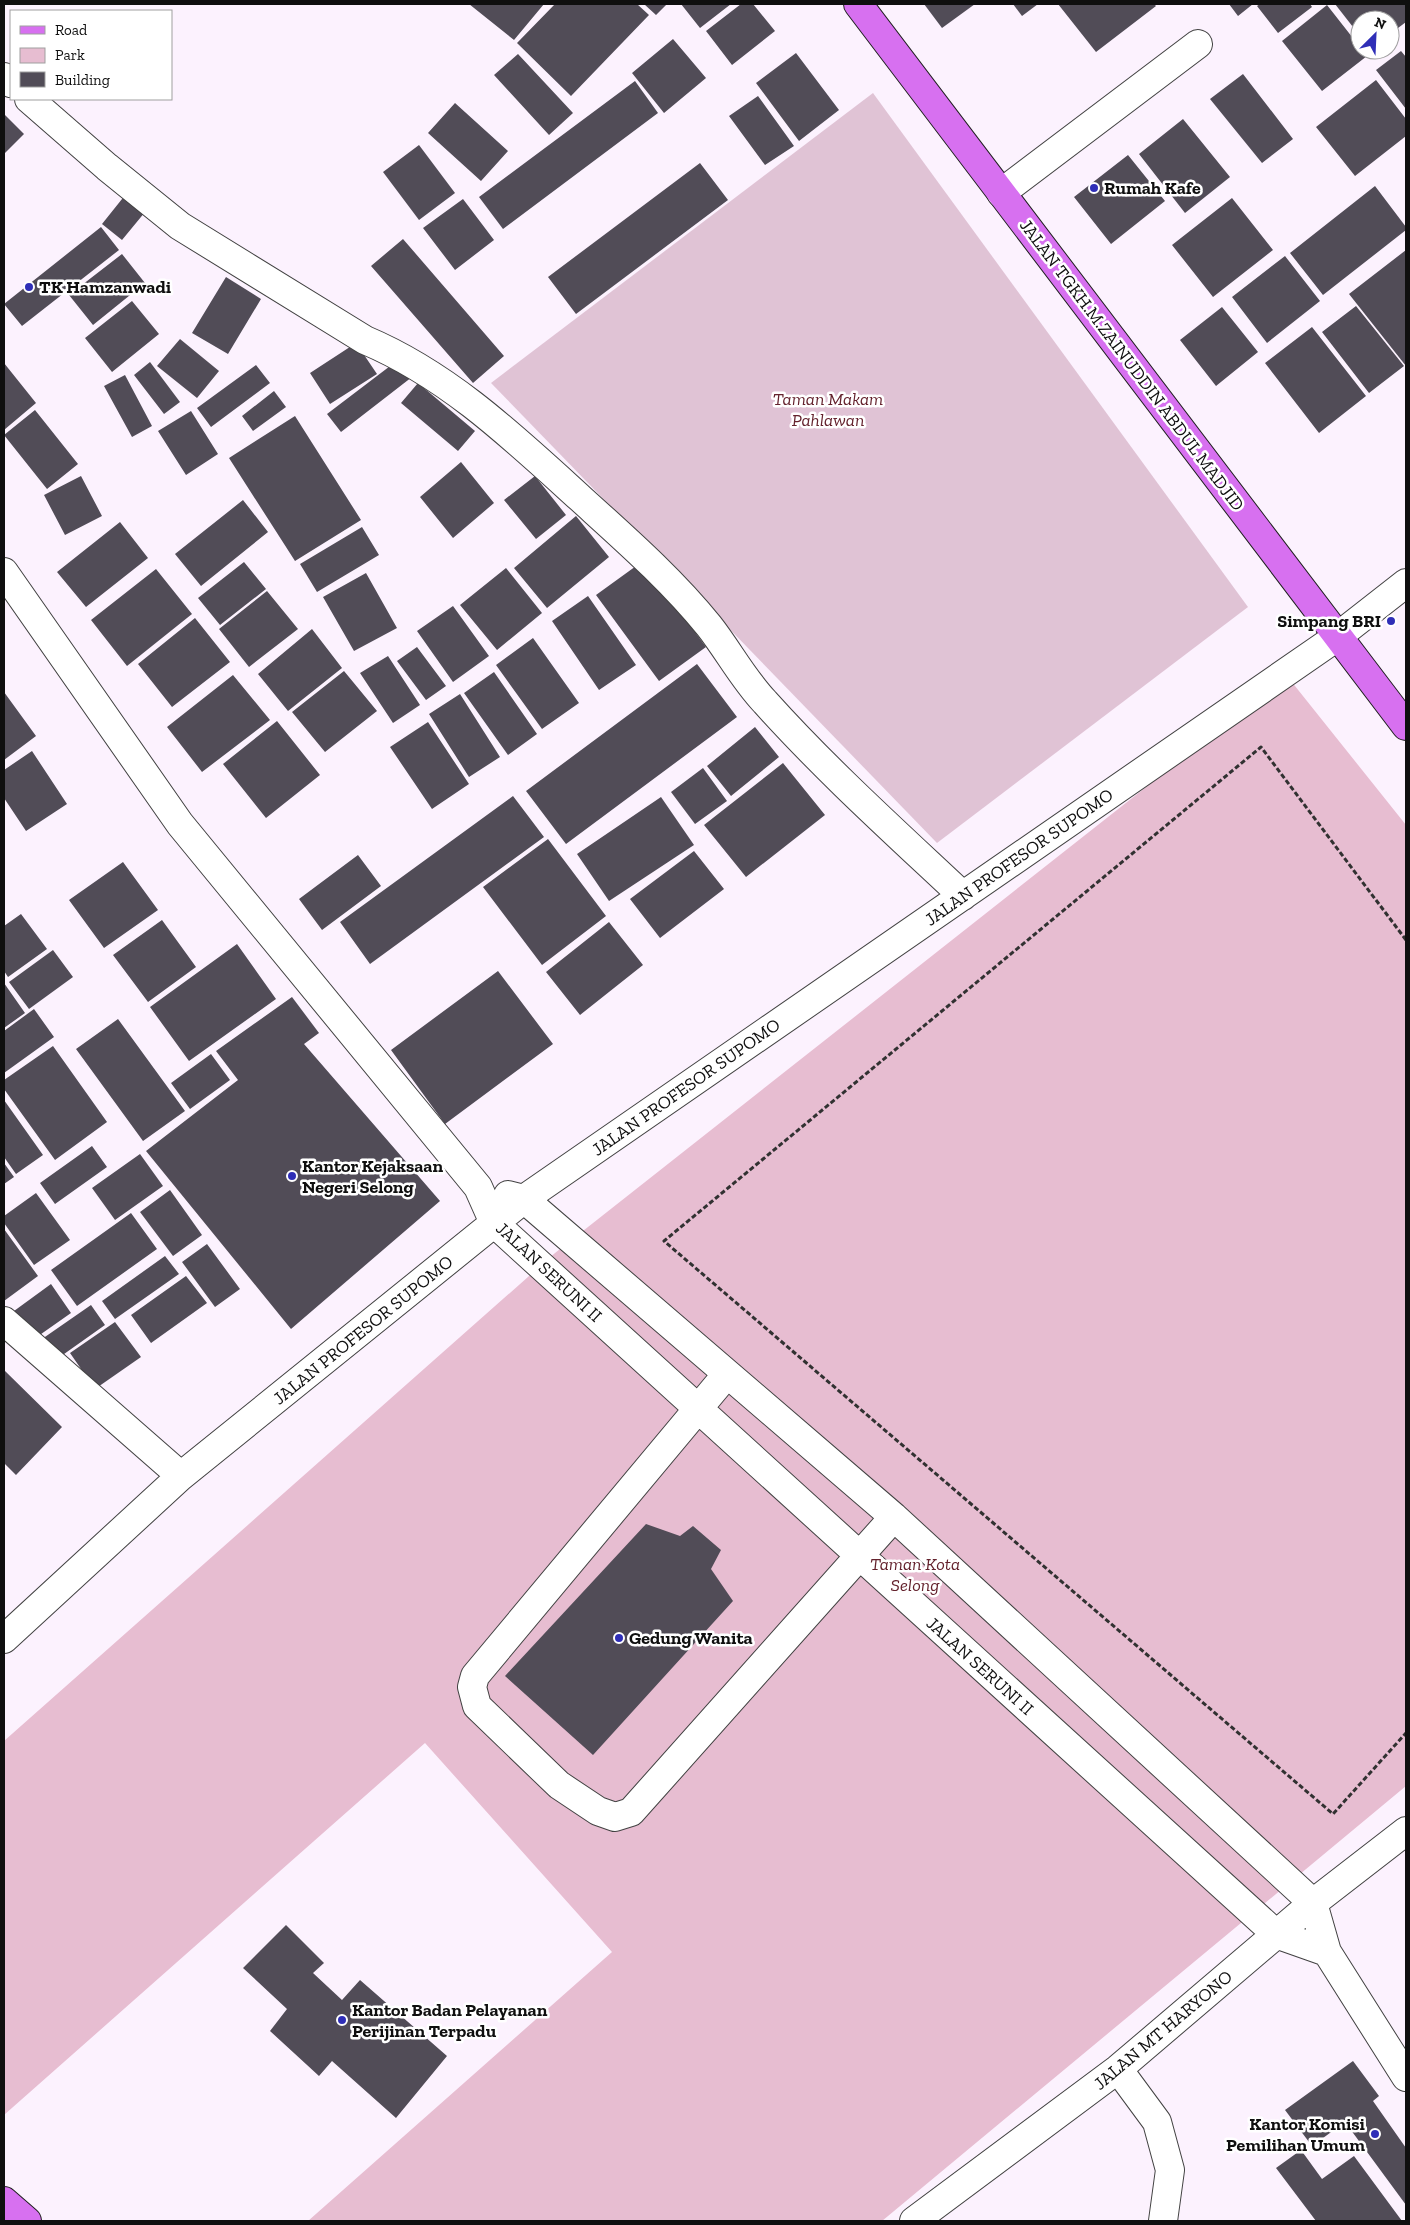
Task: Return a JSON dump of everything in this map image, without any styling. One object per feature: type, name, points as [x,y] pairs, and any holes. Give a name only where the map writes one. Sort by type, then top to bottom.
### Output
[{"type":"main road","name":"JALAN TGKH.M.ZAINUDDIN ABDUL MADJID","points":[[858,4],[1406,726]]},
{"type":"main road","points":[[4,2201],[26,2221]]},
{"type":"street","points":[[1001,193],[1198,44]]},
{"type":"street","points":[[30,100],[107,167],[180,226],[364,340],[396,353],[434,376],[495,421],[662,575],[709,626],[762,700],[802,743],[963,896]]},
{"type":"street","points":[[4,572],[180,824],[478,1187]]},
{"type":"street","name":"JALAN PROFESOR SUPOMO","points":[[4,1639],[181,1476],[524,1199],[1337,636],[1406,584]]},
{"type":"street","name":"JALAN SERUNI II","points":[[478,1187],[524,1199],[894,1517],[1313,1903]]},
{"type":"street","name":"JALAN SERUNI II","points":[[478,1187],[494,1222],[698,1410],[1276,1934],[1327,1952]]},
{"type":"street","points":[[4,1322],[181,1476]]},
{"type":"street","points":[[727,1374],[475,1676],[472,1686],[477,1706],[559,1785],[598,1811],[615,1817],[631,1812],[861,1557],[894,1517]]},
{"type":"street","name":"JALAN MT HARYONO","points":[[914,2221],[1118,2070],[1313,1903],[1406,1831]]},
{"type":"street","points":[[1313,1903],[1327,1952],[1406,2078]]},
{"type":"street","points":[[1118,2070],[1157,2122],[1170,2170],[1163,2221]]},
{"type":"path","points":[[1406,940],[1261,747],[664,1241],[1334,1814],[1406,1733]]},
{"type":"green space","name":"Taman Makam Pahlawan","points":[[873,93],[1248,607],[937,843],[491,383]]},
{"type":"green space","name":"Taman Kota Selong","points":[[1287,676],[1406,825],[1406,1786],[882,2221],[308,2221],[612,1952],[425,1743],[4,2115],[4,1741],[555,1253]]},
{"type":"building","points":[[469,4],[544,4],[514,40]]},
{"type":"building","points":[[555,4],[637,4],[649,15],[571,96],[517,43]]},
{"type":"building","points":[[644,4],[667,4],[656,15]]},
{"type":"building","points":[[681,4],[731,4],[700,28]]},
{"type":"building","points":[[741,4],[753,4],[775,31],[732,65],[706,31]]},
{"type":"building","points":[[924,4],[975,4],[942,28]]},
{"type":"building","points":[[1013,4],[1038,4],[1022,16]]},
{"type":"building","points":[[1058,4],[1154,4],[1156,6],[1096,52]]},
{"type":"building","points":[[1229,4],[1253,4],[1238,16]]},
{"type":"building","points":[[1260,4],[1310,4],[1312,7],[1278,33],[1257,6]]},
{"type":"building","points":[[1335,4],[1406,4],[1406,22],[1400,26],[1400,10],[1350,10],[1350,23]]},
{"type":"building","points":[[1327,5],[1350,34],[1350,60],[1362,60],[1322,91],[1282,41]]},
{"type":"building","points":[[673,39],[706,78],[664,113],[632,73]]},
{"type":"building","points":[[1400,52],[1406,57],[1406,109],[1376,70],[1389,60],[1400,60]]},
{"type":"building","points":[[796,53],[839,110],[799,141],[756,83]]},
{"type":"building","points":[[518,54],[573,113],[549,135],[494,75]]},
{"type":"building","points":[[1243,74],[1293,139],[1262,163],[1210,99]]},
{"type":"building","points":[[1376,80],[1406,119],[1406,136],[1355,176],[1316,127]]},
{"type":"building","points":[[635,81],[658,113],[503,229],[479,197]]},
{"type":"building","points":[[758,96],[794,146],[765,165],[729,116]]},
{"type":"building","points":[[455,103],[508,151],[481,181],[428,133]]},
{"type":"building","points":[[4,114],[24,134],[4,154]]},
{"type":"building","points":[[1183,119],[1230,177],[1185,213],[1139,154]]},
{"type":"building","points":[[419,145],[455,193],[419,220],[383,172]]},
{"type":"building","points":[[1128,155],[1165,201],[1111,244],[1074,197]]},
{"type":"building","points":[[700,163],[728,200],[576,314],[548,277]]},
{"type":"building","points":[[1375,186],[1406,227],[1406,230],[1323,295],[1290,253]]},
{"type":"building","points":[[130,189],[150,206],[122,240],[102,224]]},
{"type":"building","points":[[1232,198],[1273,250],[1213,297],[1172,245]]},
{"type":"building","points":[[463,199],[494,240],[455,270],[423,228]]},
{"type":"building","points":[[101,227],[119,250],[22,326],[4,304]]},
{"type":"building","points":[[403,239],[504,356],[473,383],[371,266]]},
{"type":"building","points":[[1406,250],[1406,366],[1349,294]]},
{"type":"building","points":[[122,254],[145,283],[93,325],[69,295]]},
{"type":"building","points":[[1285,256],[1320,301],[1267,343],[1232,297]]},
{"type":"building","points":[[226,277],[261,299],[228,354],[192,333]]},
{"type":"building","points":[[132,301],[159,334],[112,372],[85,338]]},
{"type":"building","points":[[1356,306],[1404,366],[1369,393],[1322,332]]},
{"type":"building","points":[[1222,307],[1258,352],[1216,386],[1180,340]]},
{"type":"building","points":[[1312,327],[1366,396],[1319,433],[1265,363]]},
{"type":"building","points":[[180,339],[219,371],[197,398],[157,366]]},
{"type":"building","points":[[356,343],[377,374],[330,404],[310,373]]},
{"type":"building","points":[[398,360],[412,377],[341,432],[327,414]]},
{"type":"building","points":[[150,362],[180,402],[164,414],[134,375]]},
{"type":"building","points":[[4,363],[36,403],[4,430]]},
{"type":"building","points":[[256,365],[270,383],[211,427],[197,408]]},
{"type":"building","points":[[125,375],[152,426],[132,437],[104,386]]},
{"type":"building","points":[[418,383],[475,431],[458,451],[401,403]]},
{"type":"building","points":[[274,391],[286,407],[253,431],[242,416]]},
{"type":"building","points":[[35,410],[78,464],[47,489],[4,435]]},
{"type":"building","points":[[191,411],[218,454],[186,475],[158,431]]},
{"type":"building","points":[[295,416],[361,520],[295,561],[229,458]]},
{"type":"building","points":[[461,462],[494,503],[453,538],[420,497]]},
{"type":"building","points":[[81,476],[102,516],[65,535],[44,495]]},
{"type":"building","points":[[535,476],[566,515],[536,539],[504,500]]},
{"type":"building","points":[[243,500],[268,532],[201,586],[175,554]]},
{"type":"building","points":[[576,516],[609,557],[547,608],[514,568]]},
{"type":"building","points":[[120,522],[148,558],[86,607],[57,572]]},
{"type":"building","points":[[362,527],[379,555],[317,592],[300,564]]},
{"type":"building","points":[[643,561],[706,647],[659,681],[596,595]]},
{"type":"building","points":[[244,562],[266,589],[220,625],[198,598]]},
{"type":"building","points":[[506,568],[542,613],[497,650],[460,605]]},
{"type":"building","points":[[156,569],[192,614],[127,666],[91,620]]},
{"type":"building","points":[[366,573],[397,628],[354,651],[323,597]]},
{"type":"building","points":[[267,591],[298,629],[249,667],[219,629]]},
{"type":"building","points":[[588,596],[636,665],[599,690],[552,621]]},
{"type":"building","points":[[453,606],[489,656],[453,682],[417,631]]},
{"type":"building","points":[[195,618],[230,662],[172,707],[138,664]]},
{"type":"building","points":[[312,629],[342,668],[288,711],[258,674]]},
{"type":"building","points":[[533,638],[579,703],[542,729],[496,665]]},
{"type":"building","points":[[417,647],[446,686],[426,700],[397,661]]},
{"type":"building","points":[[388,656],[420,705],[393,723],[360,673]]},
{"type":"building","points":[[697,664],[737,717],[566,844],[526,791]]},
{"type":"building","points":[[344,671],[377,711],[325,752],[292,712]]},
{"type":"building","points":[[494,672],[537,734],[508,755],[464,693]]},
{"type":"building","points":[[233,675],[270,720],[202,772],[167,727]]},
{"type":"building","points":[[4,692],[36,736],[4,760]]},
{"type":"building","points":[[460,694],[500,757],[469,777],[429,714]]},
{"type":"building","points":[[277,721],[320,775],[266,818],[223,764]]},
{"type":"building","points":[[428,722],[469,784],[432,809],[390,747]]},
{"type":"building","points":[[755,727],[779,757],[731,796],[707,766]]},
{"type":"building","points":[[32,751],[67,804],[26,831],[4,798],[4,770]]},
{"type":"building","points":[[783,763],[825,815],[746,877],[704,825]]},
{"type":"building","points":[[703,768],[727,801],[695,824],[671,792]]},
{"type":"building","points":[[513,796],[544,837],[370,964],[340,922]]},
{"type":"building","points":[[661,797],[694,845],[609,901],[577,854]]},
{"type":"building","points":[[548,839],[606,916],[542,965],[483,887]]},
{"type":"building","points":[[694,851],[724,889],[660,938],[630,899]]},
{"type":"building","points":[[358,855],[381,886],[322,930],[299,899]]},
{"type":"building","points":[[123,862],[158,910],[104,948],[69,900]]},
{"type":"building","points":[[21,914],[47,949],[8,977],[4,971],[4,926]]},
{"type":"building","points":[[162,920],[196,967],[148,1002],[113,955]]},
{"type":"building","points":[[609,922],[643,965],[580,1015],[546,972]]},
{"type":"building","points":[[237,944],[276,999],[189,1061],[150,1007]]},
{"type":"building","points":[[53,950],[73,977],[29,1009],[9,982]]},
{"type":"building","points":[[498,971],[553,1044],[445,1124],[391,1050]]},
{"type":"building","points":[[4,983],[25,1013],[4,1028]]},
{"type":"building","name":"Kantor Kejaksaan Negeri Selong","points":[[292,997],[319,1033],[304,1044],[440,1201],[291,1329],[146,1151],[238,1080],[216,1051]]},
{"type":"building","points":[[34,1009],[54,1037],[4,1073],[4,1031]]},
{"type":"building","points":[[118,1019],[185,1111],[143,1141],[76,1049]]},
{"type":"building","points":[[53,1046],[107,1122],[55,1160],[4,1089],[4,1080]]},
{"type":"building","points":[[211,1054],[230,1080],[190,1109],[171,1083]]},
{"type":"building","points":[[4,1100],[43,1155],[16,1174],[4,1157]]},
{"type":"building","points":[[92,1146],[107,1167],[55,1204],[40,1183]]},
{"type":"building","points":[[140,1154],[163,1186],[115,1220],[92,1188]]},
{"type":"building","points":[[4,1163],[14,1177],[4,1184]]},
{"type":"building","points":[[170,1190],[202,1235],[173,1256],[140,1212]]},
{"type":"building","points":[[36,1193],[70,1240],[34,1265],[4,1223],[4,1216]]},
{"type":"building","points":[[131,1213],[157,1249],[77,1306],[51,1270]]},
{"type":"building","points":[[4,1229],[38,1276],[4,1301]]},
{"type":"building","points":[[207,1244],[240,1289],[215,1307],[182,1262]]},
{"type":"building","points":[[165,1256],[179,1274],[115,1319],[102,1301]]},
{"type":"building","points":[[186,1276],[207,1303],[151,1343],[131,1315]]},
{"type":"building","points":[[51,1284],[71,1313],[34,1339],[14,1311]]},
{"type":"building","points":[[91,1305],[105,1325],[57,1359],[42,1339]]},
{"type":"building","points":[[115,1322],[141,1357],[95,1389],[70,1353]]},
{"type":"building","points":[[4,1370],[62,1427],[16,1475],[4,1463]]},
{"type":"building","name":"Gedung Wanita","points":[[646,1524],[680,1536],[693,1526],[721,1550],[711,1569],[733,1601],[593,1755],[505,1676]]},
{"type":"building","name":"Kantor Badan Pelayanan Perijinan Terpadu","points":[[286,1925],[324,1963],[313,1973],[342,2000],[360,1980],[447,2056],[396,2118],[332,2061],[319,2076],[270,2031],[287,2009],[243,1968]]},
{"type":"building","name":"Kantor Komisi Pemilihan Umum","points":[[1353,2061],[1379,2096],[1373,2101],[1406,2148],[1406,2205],[1345,2122],[1312,2146],[1285,2110]]},
{"type":"building","name":"Kantor Komisi Pemilihan Umum","points":[[1301,2150],[1322,2179],[1354,2156],[1402,2221],[1316,2221],[1276,2168]]},
{"type":"place","name":"Rumah Kafe","points":[[1094,188]]},
{"type":"place","name":"TK Hamzanwadi","points":[[29,287]]},
{"type":"place","name":"Simpang BRI","points":[[1391,621]]},
{"type":"place","name":"Kantor Kejaksaan Negeri Selong","points":[[292,1176]]},
{"type":"place","name":"Gedung Wanita","points":[[619,1638]]},
{"type":"place","name":"Kantor Badan Pelayanan Perijinan Terpadu","points":[[342,2020]]},
{"type":"place","name":"Kantor Komisi Pemilihan Umum","points":[[1375,2134]]}]
